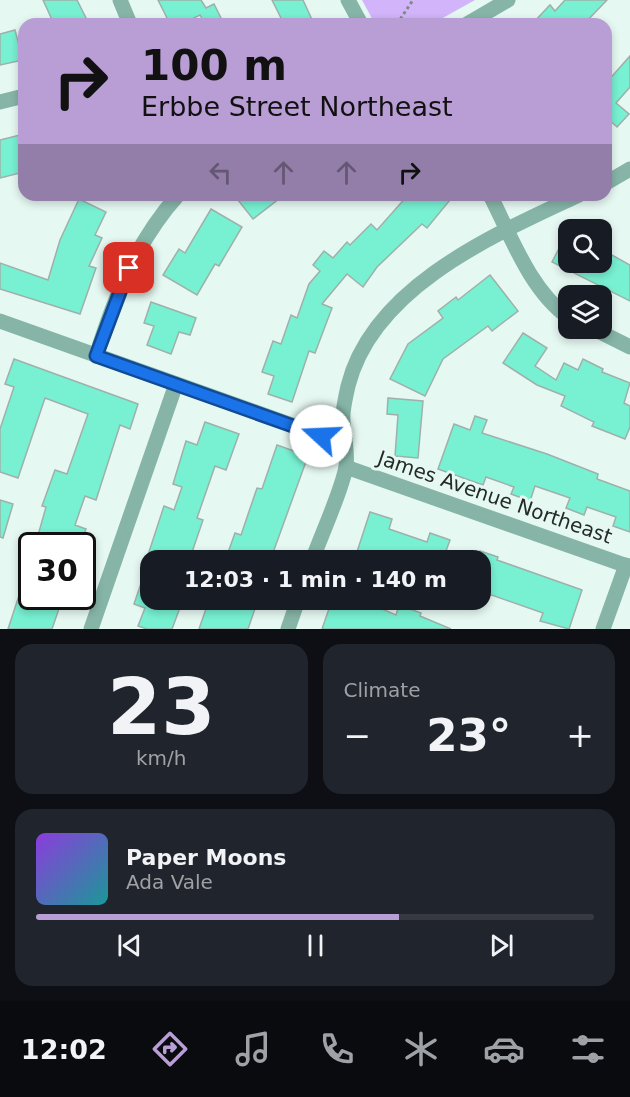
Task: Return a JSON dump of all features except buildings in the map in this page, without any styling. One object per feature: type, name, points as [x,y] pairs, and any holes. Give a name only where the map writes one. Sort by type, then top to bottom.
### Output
[{"type":"street","points":[[120,0],[128,18]]},
{"type":"street","points":[[348,0],[358,18]]},
{"type":"street","points":[[477,18],[508,0]]},
{"type":"street","points":[[0,102],[18,98]]},
{"type":"street","points":[[612,180],[630,169]]},
{"type":"street","points":[[96,356],[119,288],[138,247],[173,201]]},
{"type":"street","points":[[493,201],[539,287],[551,304],[558,309]]},
{"type":"street","points":[[316,550],[346,466],[343,418],[349,384],[364,349],[383,320],[411,291],[441,268],[508,230],[567,201]]},
{"type":"street","points":[[0,321],[345,444]]},
{"type":"street","points":[[612,338],[630,347]]},
{"type":"street","points":[[91,629],[176,384]]},
{"type":"street","name":"James Avenue Northeast","points":[[346,466],[628,566]]},
{"type":"street","points":[[603,629],[628,566]]},
{"type":"street","points":[[288,629],[295,610]]},
{"type":"path","points":[[402,18],[413,0]]},
{"type":"shaded area","points":[[362,0],[475,0],[443,18],[372,18]]},
{"type":"route","points":[[129,268],[119,288],[96,356],[321,436]]}]
